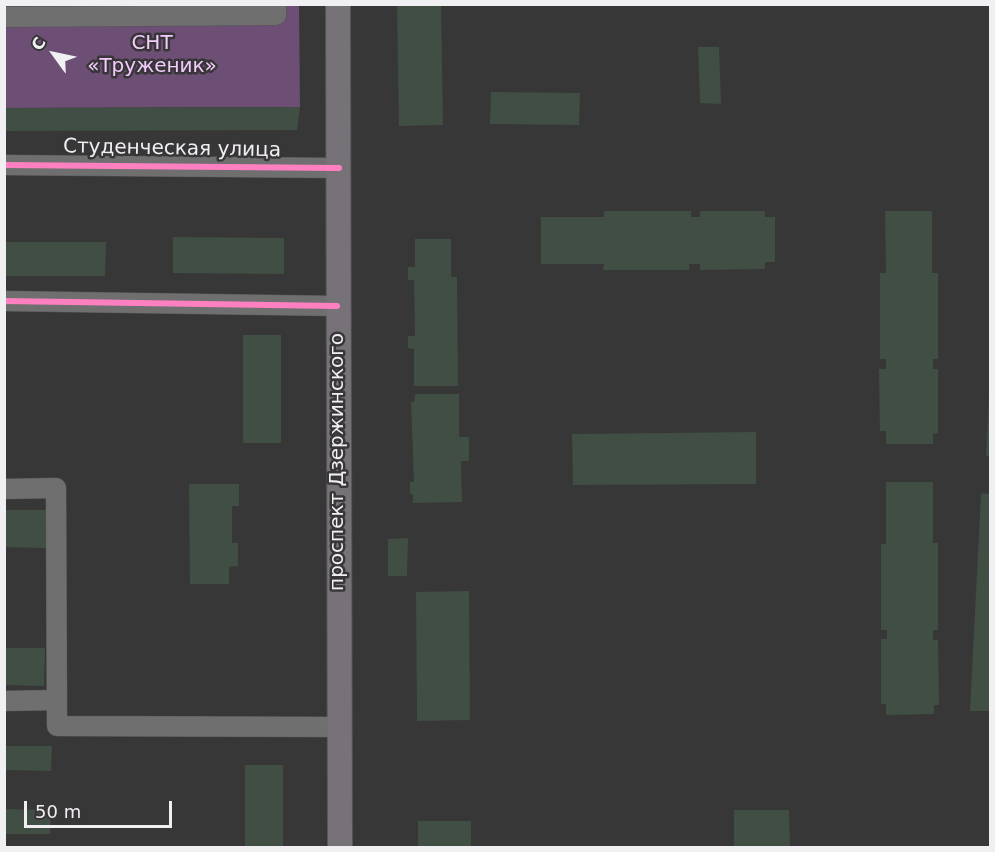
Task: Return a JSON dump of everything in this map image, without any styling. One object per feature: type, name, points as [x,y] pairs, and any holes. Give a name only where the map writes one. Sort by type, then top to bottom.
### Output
[{"type":"main road","name":"проспект Дзержинского","points":[[338,4],[340,848]]},
{"type":"street","points":[[4,17],[276,15],[276,4]]},
{"type":"street","name":"Студенческая улица","points":[[4,165],[339,168]]},
{"type":"street","points":[[4,301],[338,306]]},
{"type":"street","points":[[4,489],[56,488],[57,726],[340,727]]},
{"type":"street","points":[[4,700],[57,700]]},
{"type":"green space","name":"СНТ «Труженик»","points":[[4,5],[299,5],[300,107],[5,108]]},
{"type":"building","points":[[397,4],[441,4],[443,125],[399,126]]},
{"type":"building","points":[[698,47],[719,47],[721,104],[700,103]]},
{"type":"building","points":[[491,92],[580,93],[579,125],[490,124]]},
{"type":"building","points":[[300,107],[297,130],[4,131],[4,108]]},
{"type":"building","points":[[604,211],[691,211],[691,217],[700,217],[700,211],[765,211],[765,217],[775,217],[775,262],[765,262],[765,269],[700,270],[700,264],[689,264],[689,270],[603,270],[604,264],[541,264],[541,217],[604,217]]},
{"type":"building","points":[[885,211],[932,211],[932,273],[938,273],[938,359],[933,359],[933,369],[938,369],[938,433],[933,434],[933,444],[886,444],[886,431],[880,431],[879,369],[886,369],[886,359],[880,359],[880,273],[886,273]]},
{"type":"building","points":[[173,237],[284,238],[284,274],[173,273]]},
{"type":"building","points":[[415,239],[451,239],[451,277],[457,277],[458,386],[414,386],[414,349],[408,348],[408,336],[415,336],[414,280],[408,280],[408,267],[415,267]]},
{"type":"building","points":[[4,242],[106,242],[105,276],[4,276]]},
{"type":"building","points":[[243,335],[281,335],[281,443],[243,443]]},
{"type":"building","points":[[415,394],[459,394],[459,437],[469,437],[469,461],[461,461],[462,502],[413,503],[413,494],[410,494],[410,482],[414,482],[411,402],[414,402]]},
{"type":"building","points":[[989,396],[990,456],[986,456]]},
{"type":"building","points":[[756,432],[756,484],[573,485],[572,434]]},
{"type":"building","points":[[886,482],[933,482],[933,543],[938,543],[938,630],[933,630],[933,640],[938,640],[939,705],[934,705],[934,714],[886,715],[886,704],[881,704],[881,639],[887,639],[887,630],[881,630],[881,544],[886,544]]},
{"type":"building","points":[[189,484],[239,484],[239,506],[232,506],[232,543],[238,543],[238,566],[229,567],[229,584],[190,584]]},
{"type":"building","points":[[981,493],[990,494],[990,711],[970,711]]},
{"type":"building","points":[[4,510],[46,510],[46,548],[4,547]]},
{"type":"building","points":[[408,538],[407,576],[388,576],[388,539]]},
{"type":"building","points":[[469,591],[470,720],[417,721],[416,592]]},
{"type":"building","points":[[4,648],[45,648],[44,686],[4,685]]},
{"type":"building","points":[[4,746],[52,746],[51,771],[4,770]]},
{"type":"building","points":[[245,765],[283,765],[283,848],[245,848]]},
{"type":"building","points":[[4,809],[51,810],[50,834],[4,834]]},
{"type":"building","points":[[734,810],[789,810],[790,848],[734,848]]},
{"type":"building","points":[[418,821],[471,821],[471,848],[418,848]]},
{"type":"cycle path","points":[[4,165],[339,168]]},
{"type":"cycle path","points":[[4,301],[337,306]]}]
